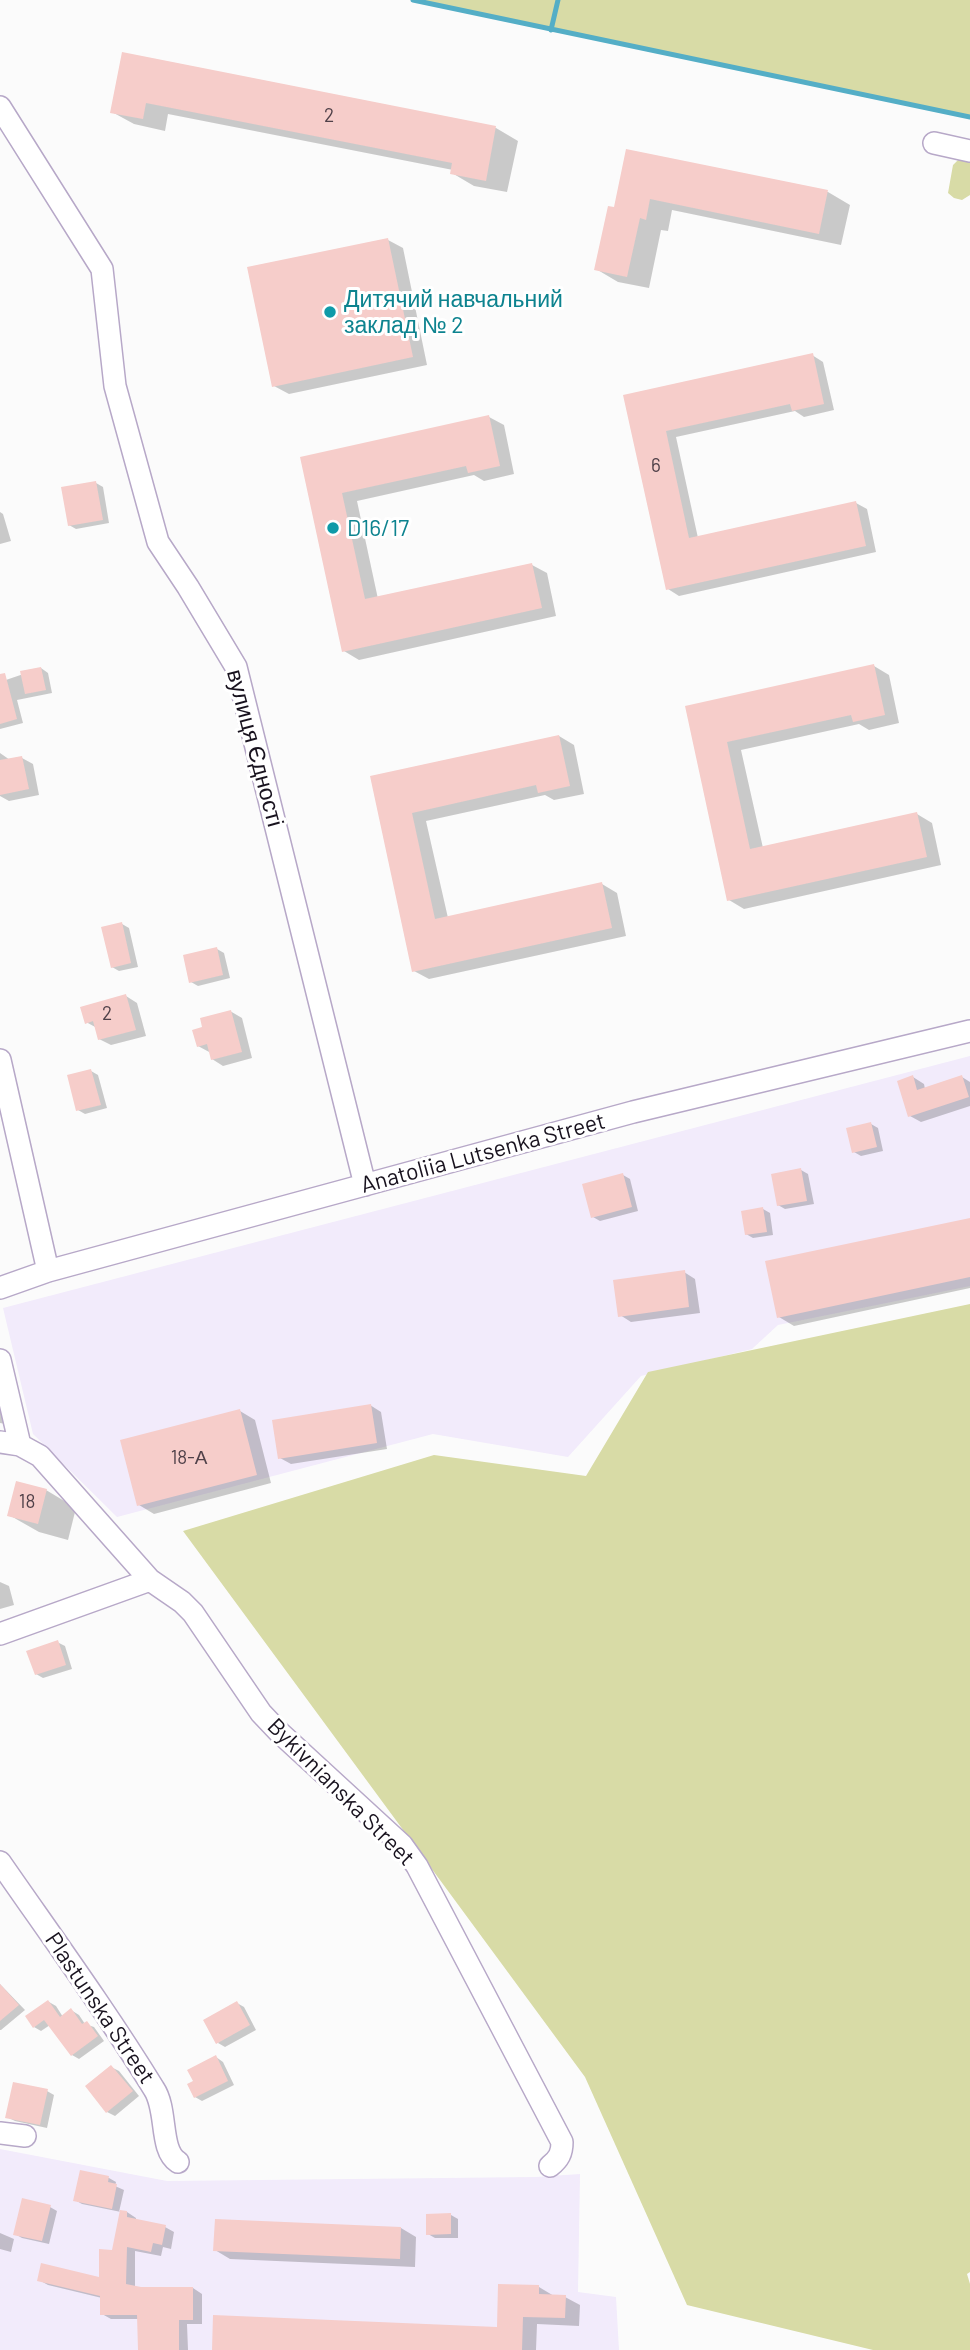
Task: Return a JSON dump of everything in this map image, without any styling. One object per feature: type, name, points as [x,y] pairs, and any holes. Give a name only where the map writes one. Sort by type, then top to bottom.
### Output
[{"type":"street","name":"вулиця Єдності","points":[[0,107],[102,269],[115,386],[158,542],[236,667],[365,1185]]},
{"type":"street","points":[[934,143],[970,151]]},
{"type":"street","name":"Anatoliia Lutsenka Street","points":[[0,1288],[48,1271],[633,1112],[970,1031]]},
{"type":"street","points":[[0,1060],[48,1271]]},
{"type":"street","points":[[0,1360],[10,1443],[40,1456],[150,1580],[0,1634]]},
{"type":"street","name":"Bykivnianska Street","points":[[150,1580],[193,1613],[261,1713],[402,1845],[417,1866],[562,2142],[562,2151],[550,2166]]},
{"type":"street","name":"Plastunska Street","points":[[0,1862],[118,2031],[157,2093],[163,2109],[167,2149],[171,2158],[178,2162]]},
{"type":"street","points":[[0,2133],[25,2136]]},
{"type":"shaded area","points":[[970,1056],[970,1286],[778,1325],[752,1349],[641,1376],[568,1457],[433,1434],[117,1517],[33,1434],[3,1308]]},
{"type":"shaded area","points":[[0,2149],[167,2181],[536,2177],[580,2174],[578,2292],[616,2297],[619,2350],[0,2350]]},
{"type":"green space","points":[[413,0],[970,0],[970,117]]},
{"type":"green space","points":[[960,158],[970,161],[970,195],[962,200],[948,193],[953,165]]},
{"type":"green space","points":[[970,1304],[970,2272],[967,2274],[970,2284],[970,2350],[873,2350],[687,2305],[585,2077],[183,1531],[434,1455],[586,1476],[648,1372]]},
{"type":"building","points":[[122,52],[496,126],[486,181],[450,174],[452,163],[146,103],[143,119],[110,113]]},
{"type":"building","points":[[626,149],[828,190],[819,234],[650,199],[646,220],[640,218],[627,277],[594,270],[608,206],[614,207]]},
{"type":"building","name":"Дитячий навчальний заклад № 2","points":[[388,238],[413,357],[272,387],[247,267]]},
{"type":"building","points":[[813,353],[824,404],[792,411],[790,404],[666,431],[689,538],[856,501],[866,546],[666,590],[623,395]]},
{"type":"building","name":"D16/17","points":[[489,415],[500,466],[468,473],[466,466],[342,493],[365,599],[532,563],[542,608],[342,652],[300,457]]},
{"type":"building","points":[[96,481],[103,520],[68,526],[61,487]]},
{"type":"building","points":[[874,664],[885,715],[853,722],[851,715],[727,742],[750,849],[917,812],[927,857],[727,901],[685,706]]},
{"type":"building","points":[[41,667],[46,690],[25,694],[20,671]]},
{"type":"building","points":[[5,673],[17,719],[0,724],[0,674]]},
{"type":"building","points":[[559,735],[570,786],[538,793],[536,785],[412,813],[435,919],[602,882],[612,928],[412,972],[370,776]]},
{"type":"building","points":[[22,756],[29,789],[0,795],[0,760]]},
{"type":"building","points":[[122,922],[131,963],[111,968],[101,927]]},
{"type":"building","points":[[217,947],[223,975],[189,983],[183,955]]},
{"type":"building","points":[[126,994],[136,1030],[98,1040],[93,1021],[85,1024],[80,1007]]},
{"type":"building","points":[[231,1010],[242,1052],[211,1060],[207,1044],[197,1047],[192,1030],[202,1027],[200,1018]]},
{"type":"building","points":[[91,1069],[101,1105],[76,1111],[67,1075]]},
{"type":"building","points":[[913,1075],[917,1090],[962,1075],[969,1097],[908,1117],[897,1081]]},
{"type":"building","points":[[871,1122],[877,1147],[852,1153],[846,1128]]},
{"type":"building","points":[[801,1168],[807,1201],[777,1206],[771,1174]]},
{"type":"building","points":[[623,1173],[632,1207],[591,1218],[582,1184]]},
{"type":"building","points":[[763,1207],[767,1232],[745,1235],[741,1211]]},
{"type":"building","points":[[970,1218],[970,1277],[777,1318],[765,1261]]},
{"type":"building","points":[[685,1270],[689,1307],[618,1317],[613,1280]]},
{"type":"building","points":[[371,1404],[377,1443],[278,1459],[272,1420]]},
{"type":"building","points":[[240,1409],[257,1475],[137,1506],[120,1440]]},
{"type":"building","points":[[16,1481],[47,1489],[38,1524],[7,1516]]},
{"type":"building","points":[[58,1640],[66,1665],[35,1675],[26,1651]]},
{"type":"building","points":[[0,1984],[19,2005],[0,2021]]},
{"type":"building","points":[[48,2000],[60,2017],[71,2008],[82,2024],[87,2021],[98,2036],[71,2056],[44,2020],[33,2028],[25,2016]]},
{"type":"building","points":[[237,2001],[250,2025],[216,2044],[203,2020]]},
{"type":"building","points":[[216,2055],[228,2081],[194,2098],[187,2084],[193,2081],[187,2070]]},
{"type":"building","points":[[111,2065],[133,2091],[106,2113],[85,2086]]},
{"type":"building","points":[[13,2082],[48,2089],[40,2125],[5,2118]]},
{"type":"building","points":[[80,2170],[109,2176],[108,2182],[117,2184],[112,2209],[73,2201]]},
{"type":"building","points":[[22,2198],[51,2205],[42,2241],[13,2235]]},
{"type":"building","points":[[120,2210],[127,2211],[127,2217],[166,2225],[162,2245],[153,2243],[151,2252],[127,2247],[126,2284],[141,2287],[193,2287],[193,2320],[179,2320],[179,2350],[138,2350],[137,2315],[100,2315],[100,2296],[37,2281],[41,2263],[99,2277],[99,2249],[112,2250]]},
{"type":"building","points":[[451,2213],[451,2234],[426,2235],[426,2214]]},
{"type":"building","points":[[215,2219],[401,2227],[400,2259],[213,2251]]},
{"type":"building","points":[[498,2284],[539,2285],[539,2294],[566,2295],[565,2318],[523,2317],[522,2350],[212,2350],[213,2315],[497,2327]]},
{"type":"waterway","points":[[413,0],[970,117]]},
{"type":"waterway","points":[[551,30],[558,0]]},
{"type":"place","name":"Дитячий навчальний заклад № 2","points":[[330,312]]},
{"type":"place","name":"D16/17","points":[[333,528]]}]
